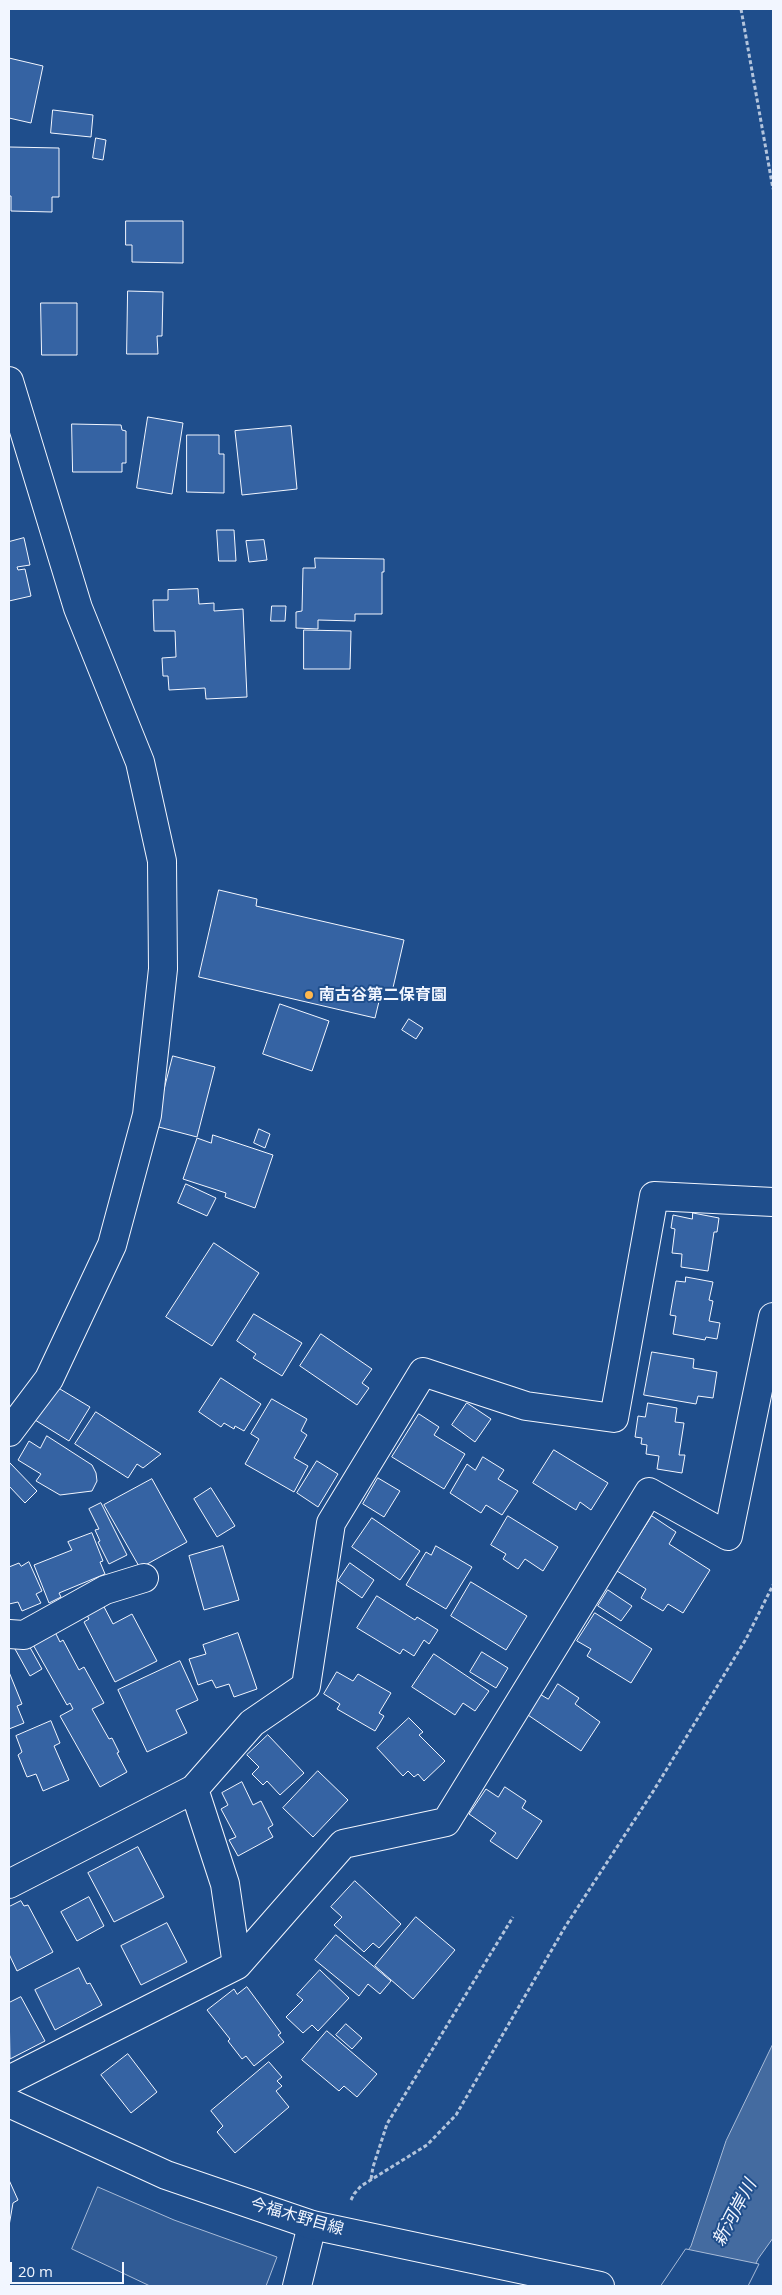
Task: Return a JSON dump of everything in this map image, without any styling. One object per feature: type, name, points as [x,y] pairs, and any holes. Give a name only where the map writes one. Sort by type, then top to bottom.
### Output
[{"type":"street","points":[[9,381],[78,608],[140,762],[162,861],[163,969],[147,1115],[112,1245],[49,1379],[9,1432]]},
{"type":"street","points":[[9,1884],[194,1789],[252,1723],[306,1686],[331,1523],[423,1372],[526,1406],[614,1418],[654,1196],[773,1202]]},
{"type":"street","points":[[9,2080],[237,1965],[343,1844],[446,1822],[649,1492],[728,1536],[773,1317]]},
{"type":"street","points":[[9,1634],[24,1635],[104,1590],[144,1578]]},
{"type":"street","points":[[194,1789],[225,1884],[237,1965]]},
{"type":"street","name":"今福木野目線","points":[[9,2103],[166,2175],[312,2225],[600,2286]]},
{"type":"street","points":[[296,2286],[312,2225]]},
{"type":"path","points":[[741,9],[773,189]]},
{"type":"path","points":[[513,1917],[387,2124],[373,2167],[371,2180],[427,2145],[456,2115],[565,1928],[654,1790],[746,1639],[773,1585]]},
{"type":"shaded area","points":[[98,2187],[174,2220],[277,2257],[266,2286],[150,2286],[72,2249]]},
{"type":"water","name":"新河岸川","points":[[773,2044],[773,2238],[758,2259],[745,2286],[664,2286],[691,2246],[726,2141]]},
{"type":"pier","points":[[686,2249],[759,2264],[748,2286],[661,2286]]},
{"type":"building","points":[[9,58],[43,66],[31,123],[9,118]]},
{"type":"building","points":[[53,110],[93,115],[91,137],[51,133]]},
{"type":"building","points":[[96,138],[106,140],[103,160],[93,158]]},
{"type":"building","points":[[9,147],[59,148],[59,197],[52,197],[52,212],[11,211],[11,196],[9,196]]},
{"type":"building","points":[[126,221],[183,221],[183,263],[132,262],[132,245],[126,245]]},
{"type":"building","points":[[128,291],[163,292],[162,336],[157,336],[158,354],[127,354]]},
{"type":"building","points":[[41,303],[77,303],[77,355],[42,355]]},
{"type":"building","points":[[148,417],[183,423],[172,494],[137,488]]},
{"type":"building","points":[[72,424],[121,425],[122,430],[126,431],[126,463],[122,463],[122,472],[73,472]]},
{"type":"building","points":[[291,426],[297,489],[242,495],[235,431]]},
{"type":"building","points":[[187,435],[219,435],[219,454],[224,454],[224,493],[187,492]]},
{"type":"building","points":[[217,530],[234,530],[236,561],[219,561]]},
{"type":"building","points":[[24,538],[30,565],[17,567],[18,570],[25,569],[31,596],[9,601],[9,542]]},
{"type":"building","points":[[264,540],[267,560],[249,562],[246,541]]},
{"type":"building","points":[[315,558],[384,559],[384,572],[382,572],[382,614],[355,614],[355,621],[318,620],[318,629],[296,628],[296,612],[302,611],[303,568],[315,568]]},
{"type":"building","points":[[198,589],[199,604],[214,603],[214,611],[243,609],[247,697],[206,699],[205,688],[169,690],[168,676],[163,676],[162,658],[176,657],[175,631],[154,631],[153,600],[168,600],[168,590]]},
{"type":"building","points":[[272,606],[286,606],[285,621],[271,621]]},
{"type":"building","points":[[304,630],[351,631],[350,669],[304,669]]},
{"type":"building","points":[[219,890],[257,899],[256,906],[404,940],[392,992],[382,989],[375,1018],[199,977]]},
{"type":"building","points":[[280,1004],[329,1021],[312,1071],[263,1054]]},
{"type":"building","points":[[409,1019],[423,1028],[416,1039],[402,1030]]},
{"type":"building","points":[[173,1056],[215,1067],[197,1137],[155,1126]]},
{"type":"building","points":[[259,1129],[270,1134],[265,1148],[254,1143]]},
{"type":"building","points":[[213,1135],[273,1155],[255,1208],[225,1197],[226,1193],[183,1179],[197,1138],[211,1143]]},
{"type":"building","points":[[186,1184],[216,1198],[207,1216],[178,1203]]},
{"type":"building","points":[[693,1213],[719,1218],[717,1232],[714,1232],[708,1271],[681,1267],[682,1254],[672,1253],[675,1229],[671,1228],[673,1215],[692,1219]]},
{"type":"building","points":[[214,1243],[259,1273],[212,1346],[166,1317]]},
{"type":"building","points":[[686,1277],[713,1282],[709,1300],[713,1301],[709,1321],[720,1323],[717,1339],[706,1337],[705,1340],[673,1334],[676,1316],[670,1315],[676,1281],[685,1282]]},
{"type":"building","points":[[254,1314],[302,1343],[282,1376],[253,1358],[256,1354],[237,1341]]},
{"type":"building","points":[[321,1334],[372,1369],[362,1383],[369,1388],[357,1405],[300,1366]]},
{"type":"building","points":[[652,1352],[694,1359],[693,1368],[717,1372],[713,1398],[698,1396],[696,1404],[644,1395]]},
{"type":"building","points":[[221,1378],[261,1404],[244,1431],[235,1426],[234,1429],[224,1423],[221,1427],[199,1412]]},
{"type":"building","points":[[55,1386],[90,1407],[69,1441],[35,1420]]},
{"type":"building","points":[[272,1399],[307,1419],[301,1431],[307,1435],[294,1458],[308,1466],[294,1492],[245,1464],[259,1439],[251,1434]]},
{"type":"building","points":[[467,1403],[491,1419],[475,1442],[452,1425]]},
{"type":"building","points":[[648,1403],[677,1408],[675,1422],[684,1423],[679,1455],[685,1455],[682,1473],[657,1469],[659,1456],[646,1454],[647,1445],[641,1444],[642,1438],[635,1437],[638,1416],[645,1417]]},
{"type":"building","points":[[96,1412],[161,1454],[143,1468],[137,1464],[128,1478],[75,1444]]},
{"type":"building","points":[[419,1414],[439,1427],[434,1435],[465,1454],[444,1489],[392,1457]]},
{"type":"building","points":[[47,1436],[92,1465],[97,1481],[92,1491],[60,1495],[36,1481],[41,1474],[18,1460],[29,1441],[40,1448]]},
{"type":"building","points":[[554,1450],[608,1483],[591,1510],[580,1502],[576,1510],[533,1483]]},
{"type":"building","points":[[483,1457],[504,1470],[498,1479],[518,1491],[502,1515],[486,1505],[481,1513],[450,1493],[467,1464],[475,1470]]},
{"type":"building","points":[[317,1461],[338,1474],[318,1507],[297,1493]]},
{"type":"building","points":[[10,1463],[37,1491],[25,1503],[9,1486]]},
{"type":"building","points":[[378,1478],[400,1491],[384,1517],[363,1504]]},
{"type":"building","points":[[152,1479],[187,1542],[140,1568],[104,1505]]},
{"type":"building","points":[[211,1488],[235,1526],[217,1537],[194,1499]]},
{"type":"building","points":[[101,1503],[127,1555],[109,1564],[98,1542],[100,1541],[95,1530],[99,1529],[89,1509]]},
{"type":"building","points":[[508,1516],[558,1547],[543,1571],[525,1559],[518,1569],[503,1559],[506,1554],[491,1545]]},
{"type":"building","points":[[652,1516],[676,1532],[669,1544],[710,1570],[683,1613],[668,1604],[663,1611],[641,1598],[646,1589],[617,1571]]},
{"type":"building","points":[[372,1518],[420,1551],[400,1580],[352,1547]]},
{"type":"building","points":[[92,1533],[103,1561],[100,1562],[105,1574],[59,1593],[61,1597],[49,1603],[34,1565],[72,1550],[68,1542]]},
{"type":"building","points":[[223,1546],[239,1600],[204,1610],[189,1556]]},
{"type":"building","points":[[436,1546],[472,1567],[446,1609],[406,1585],[426,1552],[431,1555]]},
{"type":"building","points":[[29,1562],[42,1591],[36,1594],[41,1603],[22,1611],[18,1602],[9,1604],[9,1567],[19,1563],[21,1566]]},
{"type":"building","points":[[350,1563],[374,1580],[362,1598],[338,1581]]},
{"type":"building","points":[[471,1582],[527,1616],[506,1650],[451,1616]]},
{"type":"building","points":[[608,1590],[632,1606],[621,1621],[598,1606]]},
{"type":"building","points":[[377,1596],[415,1620],[417,1617],[438,1630],[429,1644],[424,1640],[414,1656],[403,1649],[400,1654],[357,1628]]},
{"type":"building","points":[[102,1603],[113,1624],[132,1614],[157,1661],[115,1682],[84,1622],[89,1619],[85,1611]]},
{"type":"building","points":[[595,1613],[652,1649],[631,1683],[587,1656],[591,1649],[577,1641]]},
{"type":"building","points":[[53,1628],[60,1642],[63,1640],[79,1670],[84,1667],[104,1703],[92,1709],[109,1739],[112,1738],[127,1772],[100,1787],[60,1716],[73,1709],[70,1703],[67,1705],[31,1641]]},
{"type":"building","points":[[238,1633],[257,1689],[234,1697],[229,1684],[216,1688],[212,1680],[198,1685],[189,1659],[206,1654],[203,1645]]},
{"type":"building","points":[[27,1642],[42,1669],[30,1676],[15,1649]]},
{"type":"building","points":[[482,1652],[508,1668],[496,1688],[470,1672]]},
{"type":"building","points":[[434,1654],[489,1691],[475,1711],[463,1703],[455,1715],[412,1687]]},
{"type":"building","points":[[180,1661],[198,1700],[176,1710],[187,1733],[147,1752],[118,1690]]},
{"type":"building","points":[[9,1672],[22,1704],[17,1706],[24,1723],[9,1729]]},
{"type":"building","points":[[337,1672],[353,1681],[358,1674],[391,1693],[379,1713],[384,1716],[375,1731],[337,1709],[340,1704],[324,1694]]},
{"type":"building","points":[[558,1684],[579,1698],[575,1704],[600,1722],[581,1751],[525,1713],[538,1693],[548,1699]]},
{"type":"building","points":[[409,1718],[423,1732],[419,1735],[445,1761],[424,1781],[418,1774],[414,1777],[408,1771],[403,1776],[377,1748]]},
{"type":"building","points":[[51,1721],[60,1743],[54,1746],[69,1780],[43,1791],[36,1774],[27,1777],[18,1755],[22,1752],[16,1736]]},
{"type":"building","points":[[268,1735],[304,1773],[280,1795],[267,1781],[263,1785],[252,1774],[259,1767],[247,1755]]},
{"type":"building","points":[[318,1771],[348,1800],[313,1837],[283,1808]]},
{"type":"building","points":[[242,1782],[253,1805],[261,1801],[273,1825],[268,1828],[273,1837],[238,1856],[229,1840],[236,1837],[221,1809],[228,1805],[222,1793]]},
{"type":"building","points":[[505,1787],[526,1801],[522,1808],[542,1821],[517,1859],[490,1841],[496,1833],[469,1814],[486,1789],[498,1797]]},
{"type":"building","points":[[138,1847],[164,1897],[114,1922],[88,1873]]},
{"type":"building","points":[[355,1881],[401,1924],[379,1948],[373,1943],[364,1952],[334,1925],[342,1917],[331,1907]]},
{"type":"building","points":[[89,1897],[104,1926],[77,1941],[61,1912]]},
{"type":"building","points":[[21,1901],[24,1906],[28,1905],[53,1952],[17,1971],[9,1954],[9,1907]]},
{"type":"building","points":[[416,1917],[455,1950],[413,1999],[375,1966]]},
{"type":"building","points":[[167,1923],[187,1962],[141,1985],[121,1946]]},
{"type":"building","points":[[336,1935],[391,1981],[380,1994],[368,1984],[359,1996],[315,1960]]},
{"type":"building","points":[[79,1968],[87,1984],[90,1983],[102,2005],[55,2030],[35,1990]]},
{"type":"building","points":[[320,1970],[349,1998],[318,2031],[312,2025],[303,2033],[286,2017],[303,2000],[297,1995]]},
{"type":"building","points":[[247,1987],[281,2033],[278,2035],[284,2042],[254,2066],[246,2056],[242,2059],[228,2041],[230,2039],[207,2010],[234,1989],[237,1994]]},
{"type":"building","points":[[21,1997],[45,2041],[10,2059],[9,2003]]},
{"type":"building","points":[[346,2024],[362,2038],[352,2049],[336,2035]]},
{"type":"building","points":[[327,2031],[377,2074],[357,2097],[344,2086],[339,2091],[302,2060]]},
{"type":"building","points":[[128,2054],[157,2092],[131,2113],[101,2075]]},
{"type":"building","points":[[269,2062],[282,2077],[277,2081],[282,2086],[276,2091],[289,2107],[235,2153],[217,2132],[223,2126],[211,2111]]},
{"type":"building","points":[[9,2180],[18,2200],[13,2203],[9,2226]]},
{"type":"place","name":"南古谷第二保育園","points":[[309,995]]}]
